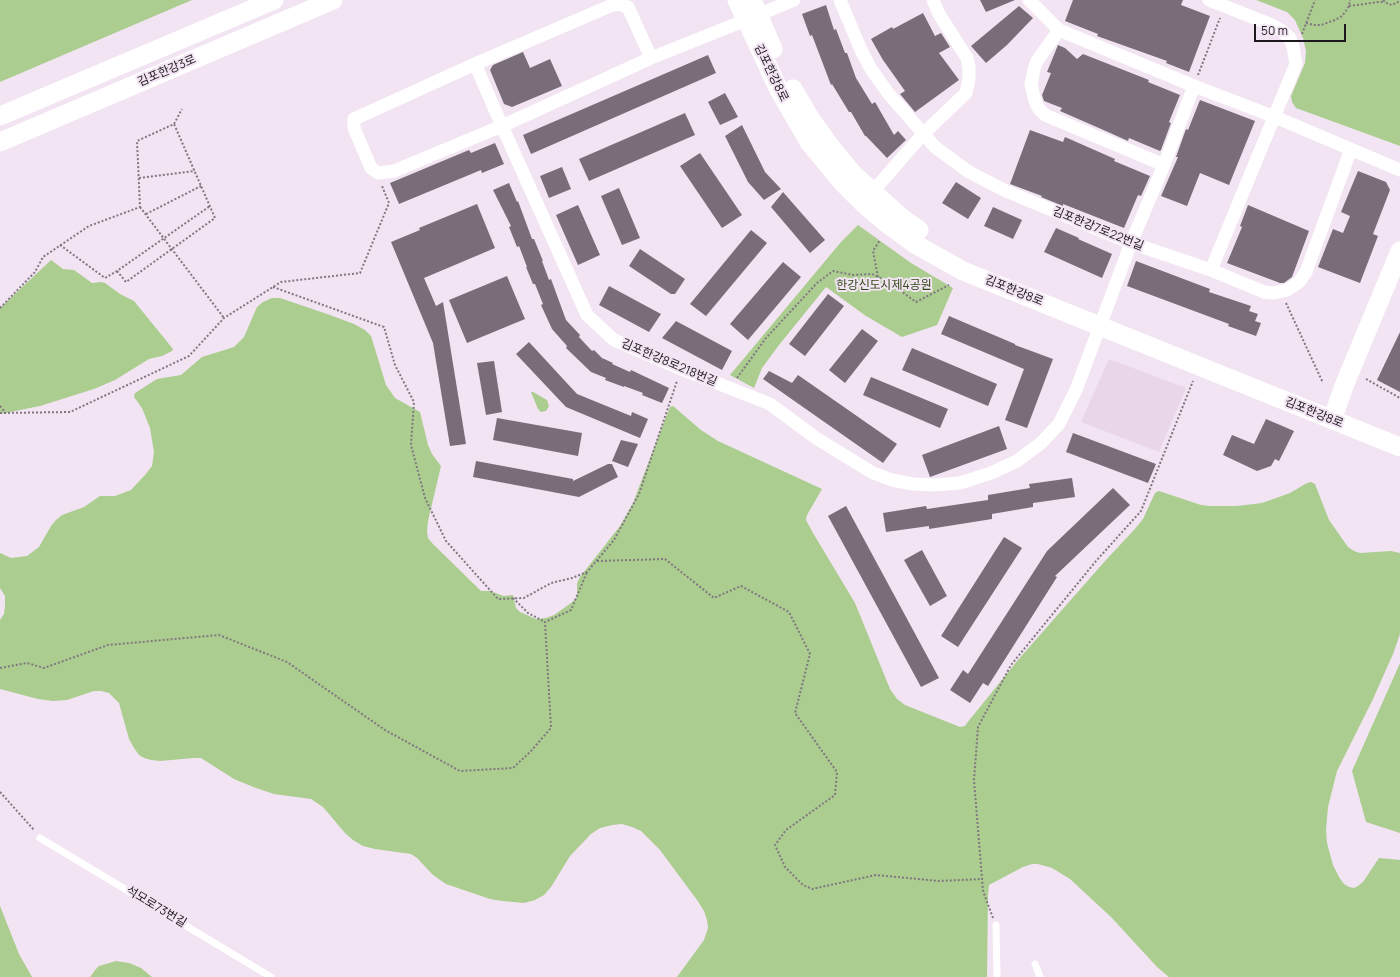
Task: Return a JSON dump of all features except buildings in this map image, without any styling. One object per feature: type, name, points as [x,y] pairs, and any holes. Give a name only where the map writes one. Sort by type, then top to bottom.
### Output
[{"type":"street","name":"김포한강3로","points":[[0,116],[274,0]]},
{"type":"street","name":"김포한강3로","points":[[0,142],[333,0]]},
{"type":"street","name":"김포한강8로","points":[[737,0],[752,12],[779,90],[809,142],[842,182],[868,198],[885,222],[915,244],[963,271],[1102,321],[1334,415],[1400,447]]},
{"type":"street","points":[[651,58],[628,7],[619,4],[610,6],[475,64],[354,119],[354,128],[371,168],[378,173],[394,171],[502,126],[752,12],[794,0]]},
{"type":"street","name":"김포한강7로22번길","points":[[840,0],[861,50],[871,69],[888,93],[935,147],[969,172],[1006,191],[1131,243],[1211,270],[1264,292],[1281,292]]},
{"type":"street","points":[[868,198],[923,134],[966,92],[970,67],[967,58],[939,14],[933,0]]},
{"type":"street","points":[[1029,0],[1059,30],[1195,83],[1400,170]]},
{"type":"street","points":[[1209,0],[1272,25],[1282,31],[1290,38],[1294,46],[1296,64],[1211,270]]},
{"type":"street","points":[[1059,30],[1037,61],[1034,69],[1031,85],[1035,101],[1039,109],[1045,115],[1164,165]]},
{"type":"street","name":"김포한강8로218번길","points":[[475,64],[587,315],[608,335],[614,340],[634,349],[770,404],[816,438],[873,473],[892,480],[913,484],[934,485],[960,483],[991,473],[1017,461],[1041,444],[1059,424],[1076,390],[1131,243],[1164,165],[1195,83]]},
{"type":"street","points":[[1281,292],[1299,282],[1306,272],[1351,149]]},
{"type":"street","points":[[1334,415],[1344,386],[1400,251]]},
{"type":"street","name":"김포한강8로","points":[[1334,415],[1400,435]]},
{"type":"lane","name":"석모로73번길","points":[[40,838],[271,977]]},
{"type":"lane","points":[[996,925],[997,977]]},
{"type":"lane","points":[[1035,964],[1040,977]]},
{"type":"path","points":[[1301,35],[1316,0]]},
{"type":"path","points":[[1306,23],[1314,25],[1327,24],[1342,16],[1349,6],[1350,0]]},
{"type":"path","points":[[1349,6],[1384,1],[1392,5],[1400,1]]},
{"type":"path","points":[[1195,83],[1222,13]]},
{"type":"path","points":[[182,109],[174,124],[137,141],[140,207],[224,318]]},
{"type":"path","points":[[117,271],[126,282],[216,218],[174,124]]},
{"type":"path","points":[[139,178],[195,171]]},
{"type":"path","points":[[0,413],[70,412],[189,356],[224,318],[281,282],[360,273],[389,203],[381,184]]},
{"type":"path","points":[[146,214],[201,186]]},
{"type":"path","points":[[60,245],[106,278],[210,206]]},
{"type":"path","points":[[0,308],[35,272],[43,257],[89,226],[140,207]]},
{"type":"path","points":[[878,277],[873,251],[880,240]]},
{"type":"path","points":[[737,379],[766,338],[817,283],[833,271],[853,275],[872,274],[887,281],[916,302],[949,285]]},
{"type":"path","points":[[273,287],[384,327],[395,365],[414,402],[411,445],[425,498],[446,541],[498,599],[524,598],[551,583],[572,578],[587,572]]},
{"type":"path","points":[[1281,292],[1323,384]]},
{"type":"path","points":[[545,622],[571,610],[587,572],[614,540],[639,494],[678,379]]},
{"type":"path","points":[[1366,379],[1400,398]]},
{"type":"path","points":[[996,925],[983,891],[974,780],[978,727],[1011,665],[1096,561],[1141,511],[1193,381]]},
{"type":"path","points":[[0,406],[6,413]]},
{"type":"path","points":[[597,561],[666,559],[714,598],[741,586],[789,612],[810,654],[795,713],[837,772],[835,795],[786,830],[775,845],[785,867],[803,885],[812,889],[876,875],[939,881],[982,879]]},
{"type":"path","points":[[513,598],[528,613],[545,622]]},
{"type":"path","points":[[0,668],[27,663],[44,668],[108,645],[219,635],[287,662],[385,730],[460,771],[513,768],[531,751],[551,728],[545,622]]},
{"type":"path","points":[[0,792],[40,838]]},
{"type":"shaded area","points":[[1109,359],[1186,388],[1159,452],[1081,422]]},
{"type":"green space","points":[[0,0],[192,0],[0,82]]},
{"type":"green space","points":[[1256,0],[1400,0],[1400,146],[1296,108],[1292,102],[1291,96],[1305,63],[1306,51],[1303,38],[1295,20],[1287,12]]},
{"type":"green space","name":"한강신도시제4공원","points":[[858,225],[911,263],[953,288],[937,325],[902,337],[866,316],[826,287],[762,368],[754,388],[730,375],[841,242]]},
{"type":"green space","points":[[51,260],[63,269],[74,270],[92,283],[105,283],[120,294],[134,301],[173,349],[162,356],[149,359],[115,380],[94,389],[40,406],[0,414],[0,308]]},
{"type":"green space","points":[[272,298],[280,298],[354,324],[365,330],[371,336],[386,385],[395,398],[420,412],[428,445],[432,454],[441,466],[428,521],[428,538],[481,591],[490,591],[504,596],[513,595],[516,608],[520,612],[536,619],[554,615],[571,603],[577,597],[577,583],[580,577],[620,526],[633,503],[665,419],[670,407],[673,406],[701,430],[718,441],[822,489],[807,515],[806,520],[855,603],[890,689],[897,699],[905,705],[960,727],[965,726],[1018,660],[1134,530],[1143,519],[1155,493],[1159,491],[1201,505],[1237,506],[1262,503],[1290,493],[1307,483],[1311,482],[1315,484],[1329,520],[1348,547],[1360,553],[1391,551],[1400,553],[1400,634],[1393,654],[1373,699],[1337,771],[1328,807],[1326,830],[1327,843],[1333,865],[1344,884],[1349,887],[1354,888],[1363,882],[1379,858],[1400,860],[1400,977],[1169,977],[1157,967],[1111,917],[1070,879],[1052,868],[1032,864],[1023,867],[989,885],[987,977],[677,977],[704,940],[708,928],[707,920],[704,911],[697,900],[660,850],[641,831],[632,827],[622,824],[612,825],[600,828],[591,834],[570,856],[551,887],[544,895],[535,900],[524,903],[490,899],[446,884],[433,875],[417,858],[411,854],[363,846],[345,833],[323,807],[311,799],[274,794],[256,788],[234,779],[201,758],[160,761],[144,758],[139,755],[129,739],[119,703],[109,693],[94,691],[67,700],[53,701],[38,699],[0,689],[0,620],[4,614],[5,596],[0,588],[0,553],[11,558],[27,556],[39,547],[51,526],[62,515],[84,507],[100,496],[115,496],[131,490],[152,466],[154,452],[150,428],[142,408],[134,397],[135,393],[157,379],[181,375],[202,357],[234,347],[244,337],[257,307],[263,302]]},
{"type":"green space","points":[[531,392],[547,400],[549,406],[546,411],[541,412],[538,409]]},
{"type":"green space","points":[[1400,663],[1400,833],[1366,822],[1352,771]]},
{"type":"green space","points":[[0,906],[19,954],[32,977],[0,977]]},
{"type":"green space","points":[[116,961],[129,963],[141,968],[152,977],[90,977],[99,966]]}]
